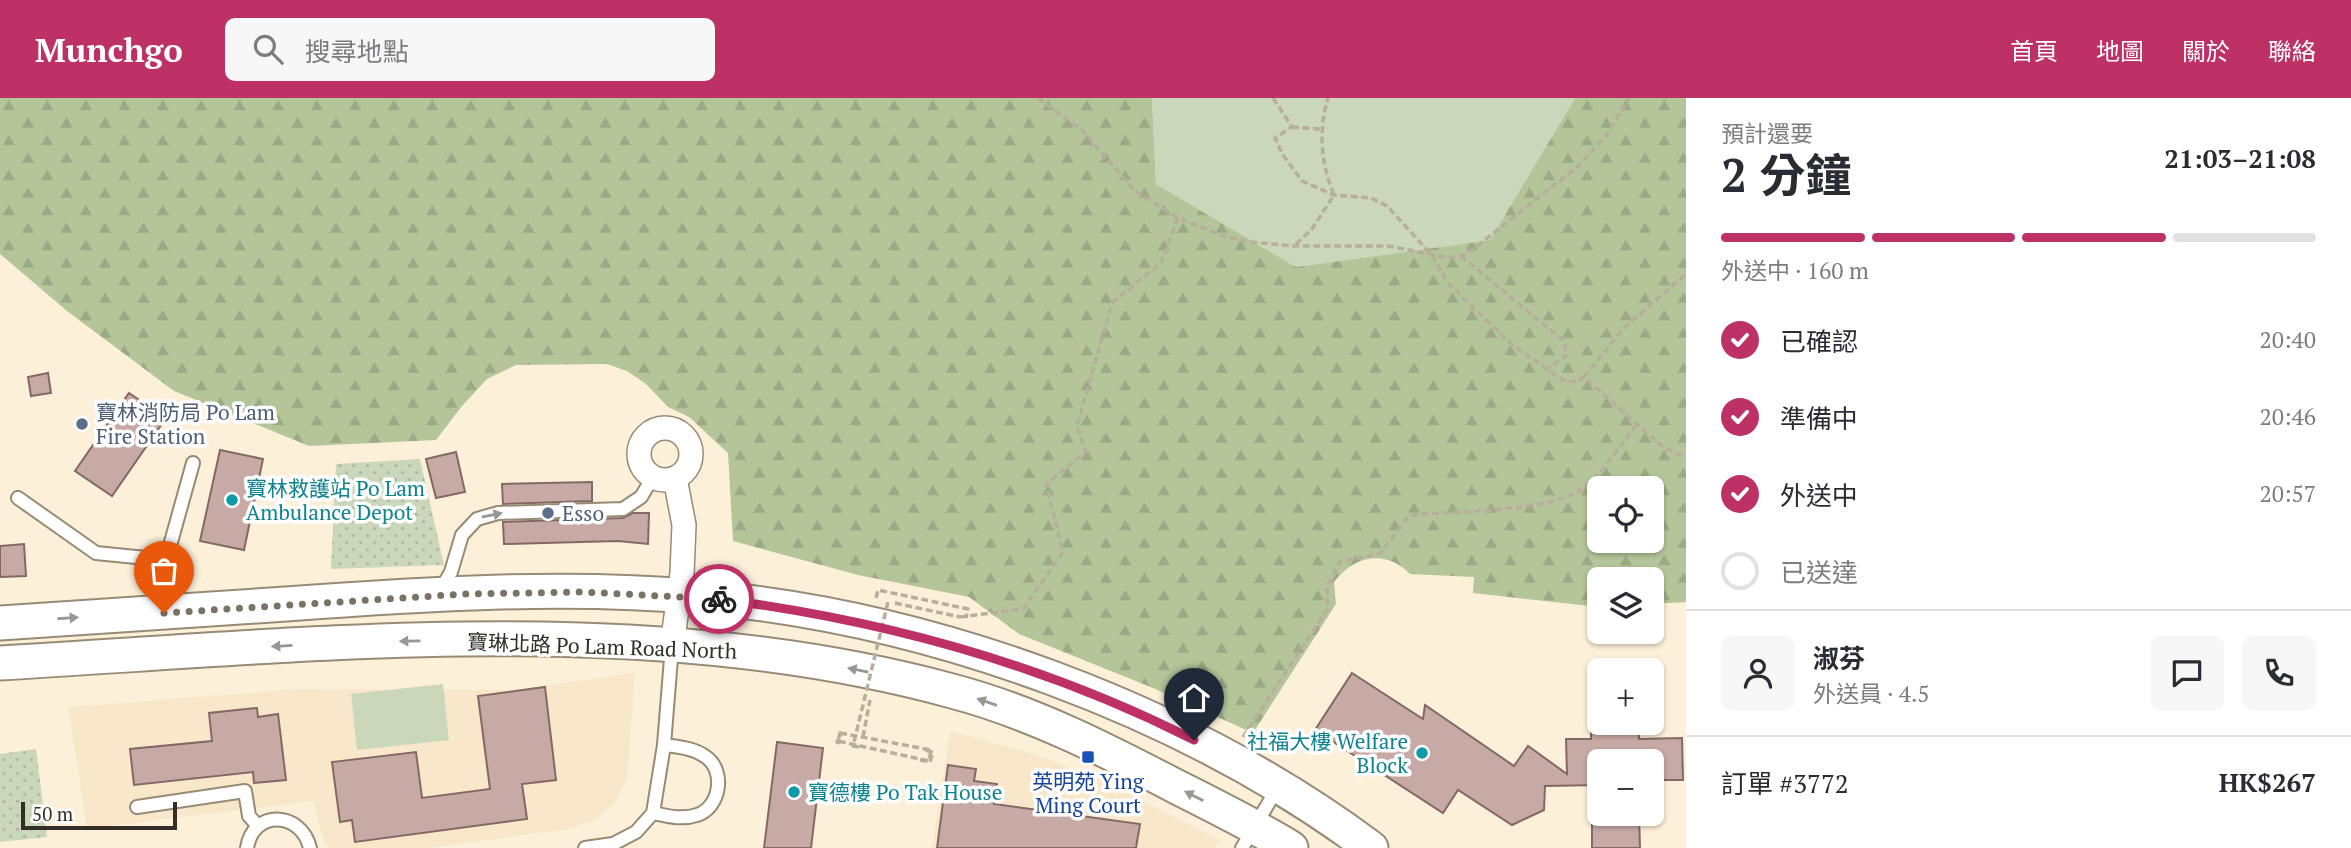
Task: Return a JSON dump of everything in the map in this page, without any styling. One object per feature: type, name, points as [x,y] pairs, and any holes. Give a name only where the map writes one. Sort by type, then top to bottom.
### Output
[{"type":"main road","name":"寶琳北路 Po Lam Road North","points":[[0,663],[165,632],[438,594],[584,592],[679,595],[820,615],[971,651],[1162,724],[1278,787],[1371,848]]},
{"type":"main road","name":"寶琳北路 Po Lam Road North","points":[[0,623],[165,632],[672,645],[812,660],[953,691],[1060,729],[1249,837],[1291,848]]},
{"type":"street","points":[[664,478],[684,525],[672,645]]},
{"type":"street","points":[[165,632],[166,560]]},
{"type":"lane","points":[[18,498],[96,553],[166,560],[193,463]]},
{"type":"lane","points":[[438,594],[451,572],[462,535],[477,519],[498,513],[623,509],[664,478]]},
{"type":"lane","points":[[585,848],[613,844],[636,832],[653,813],[664,745],[672,645]]},
{"type":"lane","points":[[653,813],[677,818],[699,815],[716,800],[719,778],[709,758],[689,748],[664,745]]},
{"type":"lane","points":[[1249,837],[1278,787]]},
{"type":"lane","points":[[137,807],[245,791],[249,816],[258,826]]},
{"type":"lane","points":[[247,848],[258,826],[276,819],[295,824],[303,831],[310,848]]},
{"type":"path","points":[[1038,98],[1082,130],[1135,191],[1178,218],[1224,236],[1250,243],[1294,246],[1388,246],[1450,258],[1461,256],[1576,168],[1606,136],[1629,98]]},
{"type":"path","points":[[1273,98],[1292,127]]},
{"type":"path","points":[[1328,98],[1321,129],[1325,171],[1334,195]]},
{"type":"path","points":[[1321,129],[1292,127],[1275,138],[1283,155],[1302,181],[1334,195],[1371,198],[1387,206],[1431,254],[1448,283],[1511,344],[1563,380],[1576,382],[1584,377],[1624,328],[1686,274]]},
{"type":"path","points":[[1294,246],[1312,229],[1334,195]]},
{"type":"path","points":[[895,603],[966,618],[1014,608],[1023,609],[1063,552],[1046,484],[1086,452],[1077,426],[1112,303],[1161,263],[1178,218]]},
{"type":"path","points":[[1461,256],[1564,342],[1566,356],[1547,369]]},
{"type":"path","points":[[1584,377],[1664,448],[1686,457]]},
{"type":"path","points":[[1238,745],[1328,608],[1327,586],[1340,562],[1381,553],[1405,520],[1414,515],[1567,498],[1585,488],[1638,423]]},
{"type":"path","points":[[878,600],[878,590],[905,595],[968,609],[966,618]]},
{"type":"path","points":[[854,745],[888,602]]},
{"type":"path","points":[[860,690],[872,696],[863,737]]},
{"type":"path","points":[[863,737],[840,733],[838,741],[854,745],[930,762],[933,752],[856,738],[839,734],[837,743],[854,745],[929,761],[931,750],[863,737]]},
{"type":"path","points":[[854,745],[856,738]]},
{"type":"shaded area","points":[[635,673],[627,779],[615,802],[597,819],[570,829],[428,848],[330,848],[324,842],[313,801],[87,829],[68,707],[297,689],[516,690]]},
{"type":"shaded area","points":[[950,731],[1028,752],[1090,775],[1220,840],[1215,848],[932,848]]},
{"type":"green space","points":[[0,98],[1152,98],[1156,184],[1296,267],[1490,240],[1575,98],[1686,98],[1686,602],[1664,603],[1664,567],[1587,567],[1587,606],[1473,593],[1474,577],[1410,574],[1401,566],[1381,558],[1361,561],[1342,573],[1334,582],[1336,604],[1253,733],[1153,688],[1019,634],[969,597],[858,575],[733,541],[728,453],[689,417],[668,407],[646,384],[627,371],[607,364],[516,365],[487,379],[436,440],[309,446],[174,391],[67,311],[0,254]]},
{"type":"green space","points":[[1152,98],[1575,98],[1490,240],[1296,267],[1156,184]]},
{"type":"green space","points":[[420,459],[444,565],[331,569],[336,464]]},
{"type":"green space","points":[[443,684],[449,740],[357,750],[351,694]]},
{"type":"green space","points":[[36,749],[47,837],[0,842],[0,754]]},
{"type":"building","points":[[48,373],[51,393],[31,396],[28,377]]},
{"type":"building","name":"寶林消防局 Po Lam Fire Station","points":[[129,393],[166,418],[112,496],[75,471]]},
{"type":"building","name":"寶林救護站 Po Lam Ambulance Depot","points":[[220,450],[263,459],[244,550],[200,541]]},
{"type":"building","points":[[456,452],[465,492],[436,498],[426,459]]},
{"type":"building","points":[[592,482],[592,501],[503,504],[502,484]]},
{"type":"building","points":[[633,513],[649,513],[648,544],[618,541],[504,544],[503,522],[623,518]]},
{"type":"building","points":[[24,544],[26,576],[0,577],[0,546]]},
{"type":"building","name":"社福大樓 Welfare Block","points":[[1352,673],[1423,719],[1425,705],[1514,766],[1528,746],[1567,774],[1566,739],[1591,739],[1591,735],[1639,735],[1639,739],[1682,738],[1683,780],[1664,780],[1664,749],[1587,749],[1587,785],[1545,786],[1544,810],[1512,825],[1458,790],[1443,813],[1315,730]]},
{"type":"building","points":[[545,687],[556,780],[522,784],[527,819],[355,842],[352,820],[340,822],[332,762],[416,752],[422,798],[490,789],[478,696]]},
{"type":"building","points":[[257,708],[258,717],[278,714],[286,780],[254,783],[253,772],[134,785],[130,749],[212,741],[209,713]]},
{"type":"building","name":"寶德樓 Po Tak House","points":[[777,742],[823,748],[811,848],[764,848]]},
{"type":"building","points":[[948,765],[976,769],[974,781],[997,784],[994,804],[1140,824],[1136,848],[937,848]]},
{"type":"building","points":[[1592,826],[1639,826],[1640,848],[1592,848]]},
{"type":"way so far","points":[[164,613],[438,594],[584,592],[719,599]]},
{"type":"place","name":"寶林消防局 Po Lam Fire Station","points":[[82,424]]},
{"type":"place","name":"寶林救護站 Po Lam Ambulance Depot","points":[[232,500]]},
{"type":"place","name":"Esso","points":[[548,513]]},
{"type":"place","name":"社福大樓 Welfare Block","points":[[1422,753]]},
{"type":"place","name":"英明苑 Ying Ming Court","points":[[1088,757]]},
{"type":"place","name":"寶德樓 Po Tak House","points":[[794,792]]},
{"type":"route","points":[[719,599],[820,615],[909,634],[971,651],[1094,696],[1194,740]]}]
